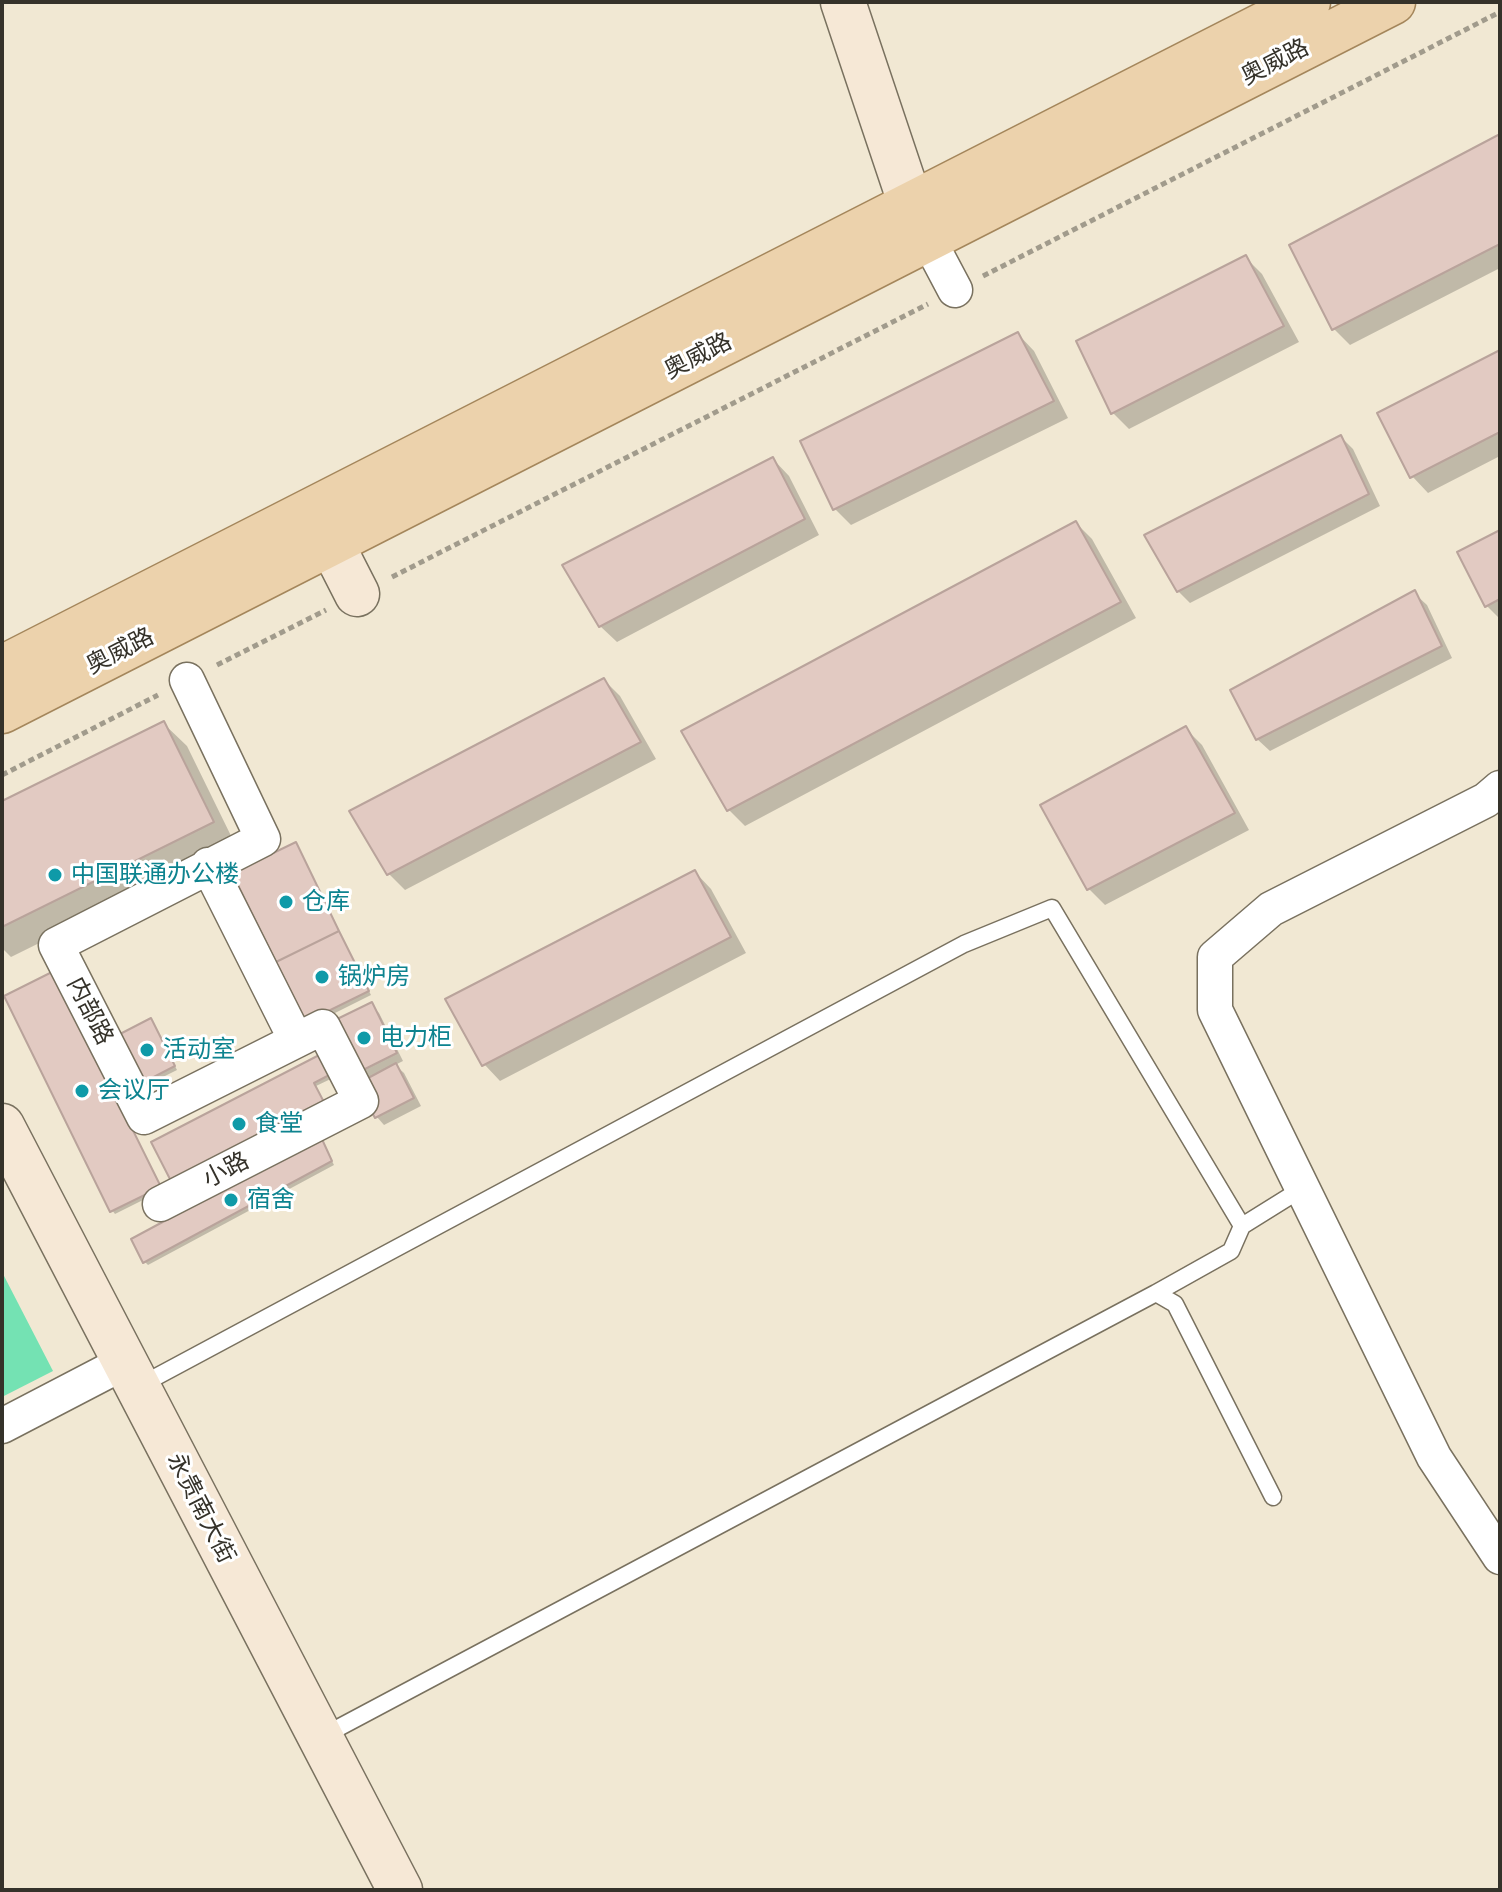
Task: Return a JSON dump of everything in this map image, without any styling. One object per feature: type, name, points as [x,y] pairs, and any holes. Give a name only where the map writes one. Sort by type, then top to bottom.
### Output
[{"type":"main road","name":"奥威路","points":[[2,711],[331,543],[920,222],[1308,2]]},
{"type":"main road","name":"奥威路","points":[[2,668],[920,222],[1393,2]]},
{"type":"street","points":[[843,2],[920,222],[955,290]]},
{"type":"street","points":[[331,543],[357,594]]},
{"type":"street","name":"内部路","points":[[187,680],[263,839],[56,945],[144,1117],[296,1040]]},
{"type":"street","points":[[1500,788],[1486,800],[1271,909],[1215,957],[1215,1010],[1434,1457],[1500,1557]]},
{"type":"street","points":[[208,865],[296,1040]]},
{"type":"street","name":"小路","points":[[160,1204],[361,1101],[323,1027],[296,1040]]},
{"type":"street","name":"永贵南大街","points":[[2,1126],[400,1890]]},
{"type":"street","points":[[2,1426],[131,1374]]},
{"type":"lane","points":[[131,1374],[964,944],[1052,908],[1242,1226]]},
{"type":"lane","points":[[320,1737],[1156,1293],[1231,1251],[1242,1226],[1303,1188]]},
{"type":"lane","points":[[1156,1293],[1175,1304],[1273,1497]]},
{"type":"path","points":[[2,775],[1500,12]]},
{"type":"green space","points":[[2,1272],[53,1371],[2,1397]]},
{"type":"building","points":[[1500,134],[1500,244],[1332,330],[1289,245]]},
{"type":"building","points":[[1246,255],[1284,326],[1111,414],[1076,341]]},
{"type":"building","points":[[1018,332],[1054,401],[833,510],[800,441]]},
{"type":"building","points":[[1500,350],[1500,432],[1410,478],[1377,413]]},
{"type":"building","points":[[1341,435],[1369,494],[1177,592],[1144,535]]},
{"type":"building","points":[[773,457],[805,519],[599,627],[562,565]]},
{"type":"building","points":[[1076,521],[1121,602],[727,811],[681,731]]},
{"type":"building","points":[[1500,530],[1500,599],[1485,607],[1457,552]]},
{"type":"building","points":[[1415,590],[1442,646],[1256,740],[1230,690]]},
{"type":"building","points":[[604,678],[641,742],[387,875],[349,811]]},
{"type":"building","name":"中国联通办公楼","points":[[164,721],[214,822],[2,927],[2,801]]},
{"type":"building","points":[[1186,726],[1235,813],[1087,890],[1040,805]]},
{"type":"building","name":"仓库","points":[[296,842],[339,931],[276,962],[232,873]]},
{"type":"building","points":[[695,870],[731,937],[482,1066],[445,999]]},
{"type":"building","name":"锅炉房","points":[[339,931],[369,991],[306,1022],[276,962]]},
{"type":"building","name":"会议厅","points":[[54,971],[161,1187],[110,1212],[4,996]]},
{"type":"building","name":"电力柜","points":[[372,1002],[397,1053],[357,1073],[331,1022]]},
{"type":"building","name":"活动室","points":[[151,1018],[175,1066],[144,1082],[120,1034]]},
{"type":"building","name":"食堂","points":[[325,1052],[335,1072],[314,1083],[326,1106],[173,1185],[151,1142]]},
{"type":"building","points":[[396,1063],[414,1098],[375,1118],[357,1084]]},
{"type":"building","name":"宿舍","points":[[321,1137],[332,1161],[143,1263],[131,1239]]},
{"type":"place","name":"中国联通办公楼","points":[[55,875]]},
{"type":"place","name":"仓库","points":[[286,902]]},
{"type":"place","name":"锅炉房","points":[[322,977]]},
{"type":"place","name":"电力柜","points":[[364,1038]]},
{"type":"place","name":"活动室","points":[[147,1050]]},
{"type":"place","name":"会议厅","points":[[82,1091]]},
{"type":"place","name":"食堂","points":[[239,1124]]},
{"type":"place","name":"宿舍","points":[[231,1200]]}]
